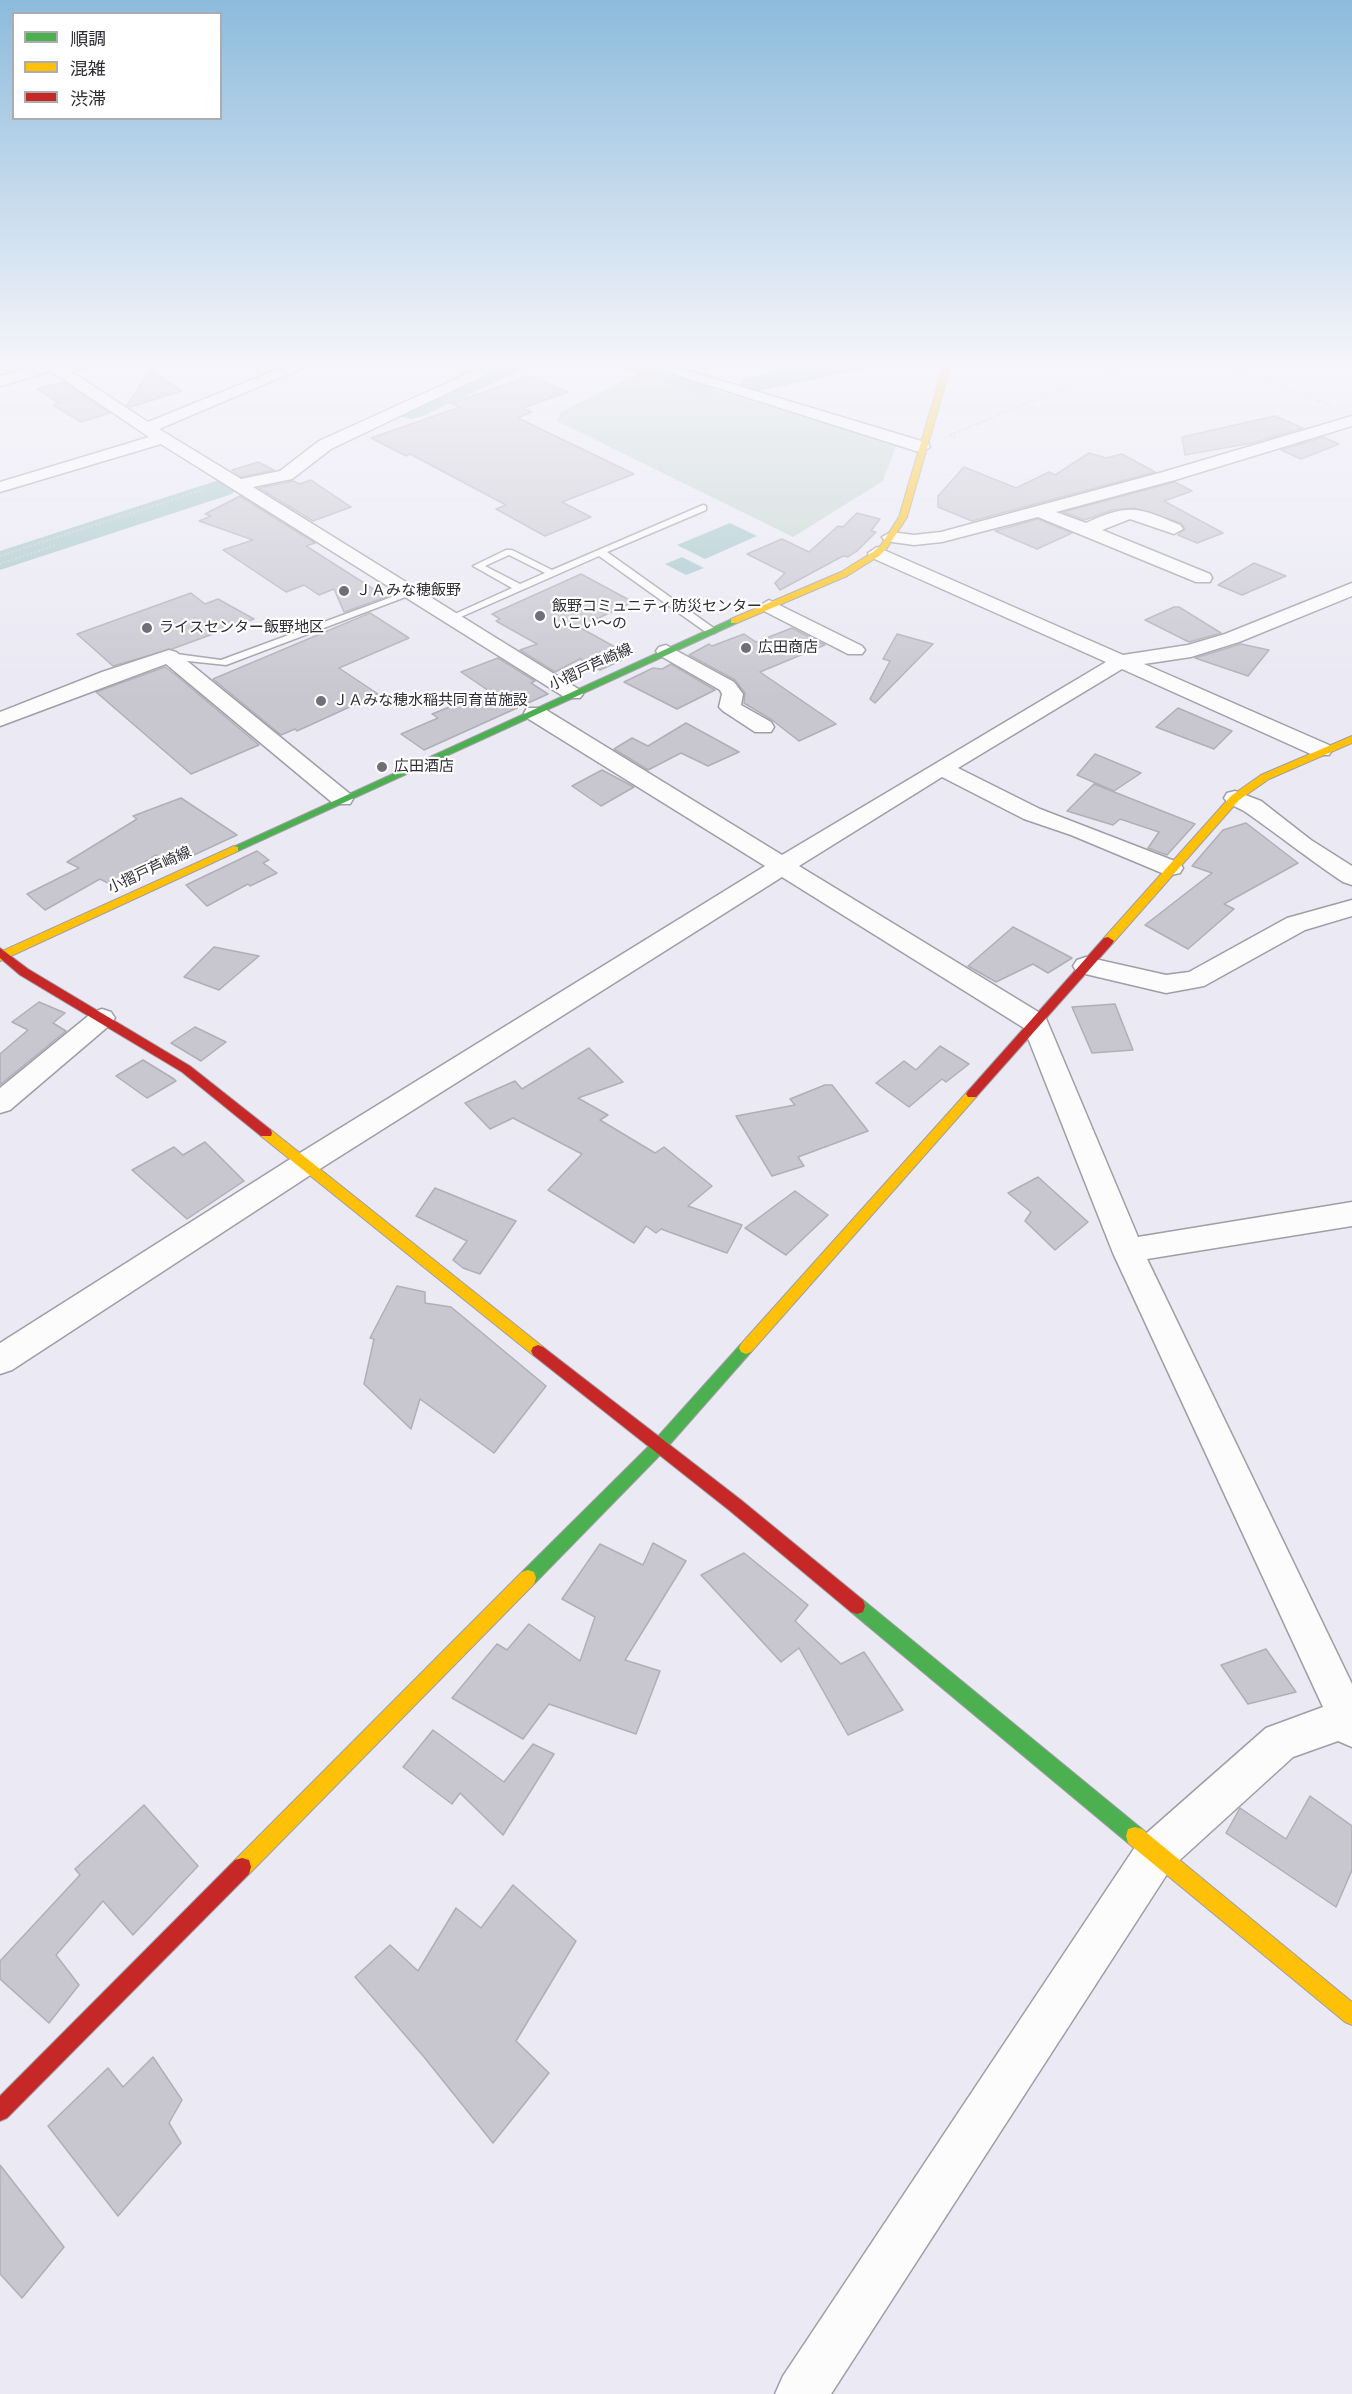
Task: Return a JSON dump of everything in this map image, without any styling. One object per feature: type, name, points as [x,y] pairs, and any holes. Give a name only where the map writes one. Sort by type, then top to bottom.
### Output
[{"type":"street","points":[[0,487],[48,473]]},
{"type":"street","points":[[219,473],[573,694]]},
{"type":"street","points":[[235,483],[289,473]]},
{"type":"street","name":"小摺戸芦崎線","points":[[1,955],[666,651],[848,571],[877,553],[891,537],[903,517],[915,473]]},
{"type":"street","points":[[891,537],[914,540],[942,537],[1039,511],[1161,473]]},
{"type":"street","points":[[1039,511],[1203,578]]},
{"type":"street","points":[[1087,530],[1123,512],[1132,512],[1174,529]]},
{"type":"street","points":[[877,553],[1291,739],[1321,750]]},
{"type":"street","points":[[0,1360],[305,1164],[782,866],[941,768],[1122,662],[1191,651],[1232,638],[1352,589]]},
{"type":"street","points":[[769,606],[855,651]]},
{"type":"street","points":[[666,651],[728,686],[733,694],[730,707],[762,727]]},
{"type":"street","points":[[0,720],[109,676],[169,656],[342,800]]},
{"type":"street","points":[[534,713],[1035,1023],[1129,1253],[1350,1723],[1280,1742],[1156,1853],[801,2394]]},
{"type":"street","points":[[0,2111],[658,1447],[1234,798],[1265,777],[1321,750],[1352,739]]},
{"type":"street","points":[[941,768],[1032,814],[1079,830],[1171,868]]},
{"type":"street","points":[[1234,798],[1253,806],[1303,845],[1352,877]]},
{"type":"street","points":[[1086,966],[1166,984],[1195,980],[1296,924],[1352,908]]},
{"type":"street","points":[[1,955],[24,972],[186,1069],[658,1447],[735,1505],[1352,2015]]},
{"type":"street","points":[[0,1103],[102,1018]]},
{"type":"street","points":[[1129,1253],[1150,1245],[1352,1214]]},
{"type":"lane","points":[[451,618],[703,508]]},
{"type":"lane","points":[[520,588],[478,566],[509,552],[552,573]]},
{"type":"lane","points":[[600,552],[711,631]]},
{"type":"lane","points":[[169,656],[222,663],[411,593]]},
{"type":"path","points":[[0,556],[235,483]]},
{"type":"path","points":[[0,564],[57,545]]},
{"type":"shaded area","points":[[662,473],[886,473],[883,481],[793,537]]},
{"type":"shaded area","points":[[730,523],[757,536],[705,559],[677,545]]},
{"type":"shaded area","points":[[682,557],[704,568],[686,575],[665,564]]},
{"type":"building","points":[[235,473],[261,473],[241,477]]},
{"type":"building","points":[[445,473],[634,474],[562,502],[591,517],[545,536],[496,509],[506,505]]},
{"type":"building","points":[[959,473],[978,473],[1016,488],[1048,473],[1055,475],[1059,473],[1152,473],[972,521],[938,507],[938,496]]},
{"type":"building","points":[[311,480],[351,507],[313,521],[259,488],[294,481],[299,484]]},
{"type":"building","points":[[1175,482],[1192,491],[1164,501],[1223,533],[1197,543],[1178,535],[1185,529],[1181,523],[1134,508],[1112,510],[1085,520],[1063,512]]},
{"type":"building","points":[[240,496],[315,543],[306,546],[386,597],[344,612],[334,589],[319,595],[304,585],[286,592],[223,550],[253,540],[199,521],[211,516],[205,514]]},
{"type":"building","points":[[857,513],[880,519],[871,531],[876,532],[857,551],[848,557],[843,556],[780,590],[775,583],[785,573],[747,554],[782,539],[809,552],[838,526],[843,527]]},
{"type":"building","points":[[1038,519],[1072,533],[1037,549],[995,531]]},
{"type":"building","points":[[1254,563],[1286,576],[1242,595],[1218,585]]},
{"type":"building","points":[[581,574],[633,602],[579,627],[631,656],[600,670],[580,659],[555,672],[520,650],[537,644],[496,621],[500,619],[492,614]]},
{"type":"building","name":"ライスセンター飯野地区","points":[[191,593],[205,604],[218,599],[254,619],[172,649],[113,666],[77,634]]},
{"type":"building","points":[[1179,607],[1221,633],[1189,642],[1145,620]]},
{"type":"building","points":[[370,613],[409,638],[339,668],[378,694],[297,731],[295,729],[281,735],[213,679]]},
{"type":"building","points":[[792,628],[825,645],[760,672],[836,724],[799,741],[772,720],[744,703],[745,693],[735,680],[689,655],[709,644],[712,646],[744,634],[756,642]]},
{"type":"building","points":[[897,634],[933,644],[875,703],[870,699],[890,661],[883,659]]},
{"type":"building","points":[[1241,644],[1269,650],[1248,676],[1195,658]]},
{"type":"building","points":[[498,658],[535,681],[531,683],[548,694],[424,750],[401,734],[438,718],[432,714],[489,691],[461,672]]},
{"type":"building","points":[[671,664],[715,690],[677,709],[624,682],[653,668],[662,669]]},
{"type":"building","points":[[165,667],[259,745],[191,774],[96,692]]},
{"type":"building","points":[[1178,708],[1232,731],[1214,749],[1156,727]]},
{"type":"building","points":[[686,723],[739,752],[708,766],[681,753],[648,770],[614,749],[632,738],[648,746]]},
{"type":"building","points":[[1095,754],[1141,773],[1114,791],[1077,775]]},
{"type":"building","points":[[602,770],[634,787],[601,806],[572,786]]},
{"type":"building","points":[[1094,784],[1195,824],[1167,855],[1148,848],[1159,832],[1120,819],[1113,825],[1067,811]]},
{"type":"building","points":[[181,798],[237,835],[168,867],[156,855],[110,884],[100,879],[45,910],[27,894],[79,868],[67,862],[137,819],[133,816]]},
{"type":"building","points":[[1246,823],[1298,863],[1224,904],[1234,909],[1188,949],[1145,925],[1212,873],[1192,866],[1223,830]]},
{"type":"building","points":[[257,851],[269,860],[263,863],[277,873],[250,886],[248,884],[207,906],[186,885]]},
{"type":"building","points":[[1013,927],[1072,958],[1048,973],[1033,964],[996,982],[968,966]]},
{"type":"building","points":[[214,947],[259,956],[219,990],[184,977]]},
{"type":"building","points":[[39,1002],[65,1013],[53,1023],[66,1031],[0,1085],[0,1054],[28,1030],[12,1022]]},
{"type":"building","points":[[1115,1004],[1133,1050],[1092,1053],[1072,1007]]},
{"type":"building","points":[[195,1027],[226,1042],[201,1061],[171,1043]]},
{"type":"building","points":[[940,1046],[969,1064],[946,1082],[942,1079],[909,1107],[876,1083],[904,1061],[916,1070]]},
{"type":"building","points":[[589,1048],[623,1082],[578,1098],[608,1115],[600,1120],[655,1153],[664,1147],[712,1186],[688,1206],[742,1225],[727,1253],[661,1229],[656,1233],[646,1226],[634,1243],[548,1190],[582,1154],[513,1118],[490,1129],[465,1103],[515,1081],[522,1089]]},
{"type":"building","points":[[143,1060],[176,1081],[147,1098],[116,1076]]},
{"type":"building","points":[[825,1085],[832,1085],[868,1131],[798,1157],[804,1166],[772,1176],[736,1116],[795,1105],[790,1099]]},
{"type":"building","points":[[205,1142],[244,1181],[187,1219],[132,1170],[174,1147],[183,1155]]},
{"type":"building","points":[[1038,1177],[1088,1222],[1055,1250],[1025,1221],[1031,1212],[1008,1193]]},
{"type":"building","points":[[435,1188],[516,1221],[480,1274],[463,1268],[453,1260],[467,1241],[416,1216]]},
{"type":"building","points":[[795,1191],[828,1215],[786,1255],[745,1228]]},
{"type":"building","points":[[397,1286],[425,1292],[425,1303],[451,1307],[546,1386],[494,1453],[420,1399],[411,1429],[364,1384],[374,1339],[370,1338]]},
{"type":"building","points":[[653,1543],[686,1561],[625,1660],[660,1671],[636,1734],[549,1704],[523,1739],[452,1698],[497,1644],[507,1650],[529,1624],[580,1661],[595,1617],[562,1599],[600,1544],[643,1565]]},
{"type":"building","points":[[744,1553],[808,1605],[795,1621],[841,1664],[864,1652],[903,1710],[848,1735],[799,1648],[781,1662],[701,1575]]},
{"type":"building","points":[[1266,1649],[1296,1692],[1248,1704],[1221,1665]]},
{"type":"building","points":[[433,1730],[504,1782],[533,1744],[554,1754],[503,1835],[460,1793],[452,1804],[403,1767]]},
{"type":"building","points":[[1310,1796],[1352,1826],[1352,1870],[1336,1907],[1226,1833],[1240,1808],[1286,1839]]},
{"type":"building","points":[[144,1805],[198,1866],[133,1935],[103,1901],[56,1955],[79,1985],[49,2023],[0,1979],[0,1961],[80,1875],[75,1869]]},
{"type":"building","points":[[513,1885],[576,1941],[516,2041],[549,2073],[493,2143],[424,2057],[355,1977],[390,1945],[418,1971],[456,1908],[481,1928]]},
{"type":"building","points":[[153,2057],[182,2100],[169,2123],[181,2143],[118,2216],[48,2126],[108,2068],[123,2087]]},
{"type":"building","points":[[0,2165],[64,2247],[22,2298],[0,2274]]},
{"type":"waterway","points":[[0,561],[222,488]]},
{"type":"traffic: fast","points":[[234,849],[734,621]]},
{"type":"traffic: fast","points":[[528,1578],[658,1447],[746,1348]]},
{"type":"traffic: fast","points":[[857,1606],[1135,1836]]},
{"type":"traffic: slow","points":[[734,621],[844,574],[876,554],[891,537],[903,517],[916,473]]},
{"type":"traffic: slow","points":[[1108,941],[1235,798],[1265,777],[1352,739]]},
{"type":"traffic: slow","points":[[0,957],[234,849]]},
{"type":"traffic: slow","points":[[746,1348],[972,1094]]},
{"type":"traffic: slow","points":[[266,1133],[538,1351]]},
{"type":"traffic: slow","points":[[242,1867],[528,1578]]},
{"type":"traffic: slow","points":[[1135,1836],[1352,2015]]},
{"type":"traffic: jam","points":[[972,1094],[1108,941]]},
{"type":"traffic: jam","points":[[0,952],[24,972],[186,1069],[266,1133]]},
{"type":"traffic: jam","points":[[538,1351],[735,1505],[857,1606]]},
{"type":"traffic: jam","points":[[0,2111],[242,1867]]},
{"type":"place","name":"ＪＡみな穂飯野","points":[[344,591]]},
{"type":"place","name":"飯野コミュニティ防災センター いこい～の","points":[[540,616]]},
{"type":"place","name":"ライスセンター飯野地区","points":[[147,628]]},
{"type":"place","name":"広田商店","points":[[746,648]]},
{"type":"place","name":"ＪＡみな穂水稲共同育苗施設","points":[[321,701]]},
{"type":"place","name":"広田酒店","points":[[382,767]]}]
